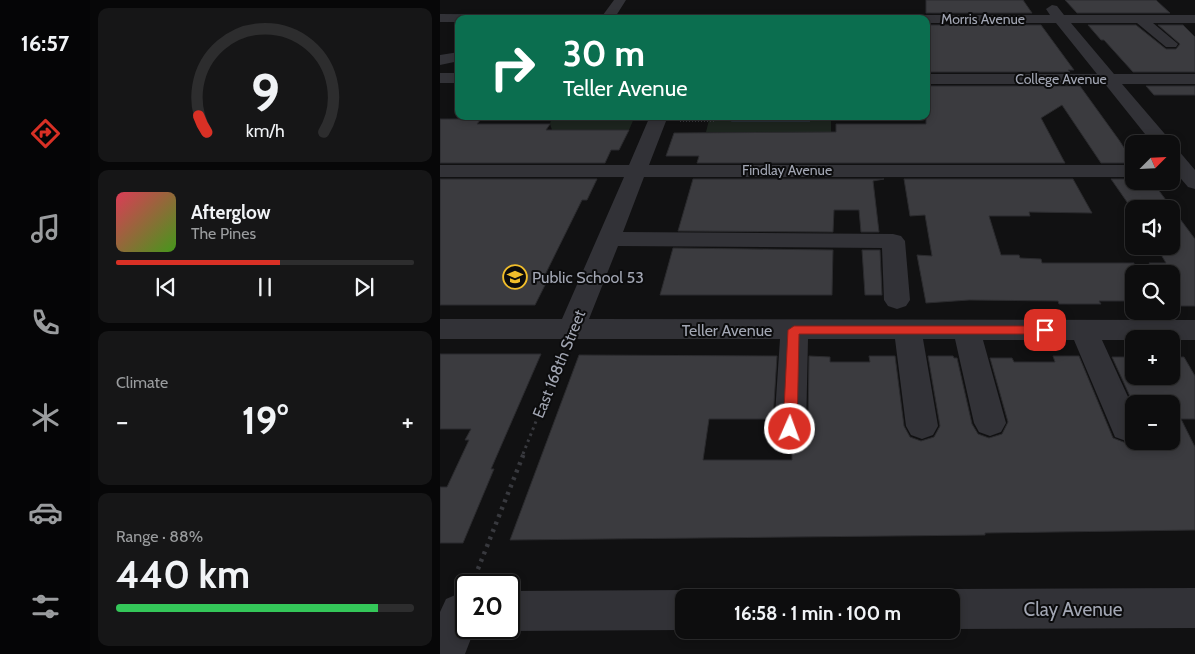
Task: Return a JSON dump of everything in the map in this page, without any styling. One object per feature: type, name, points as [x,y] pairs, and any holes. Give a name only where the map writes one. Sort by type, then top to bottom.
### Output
[{"type":"street","points":[[610,15],[620,0]]},
{"type":"street","points":[[1044,0],[1156,135]]},
{"type":"street","name":"Morris Avenue","points":[[930,16],[1060,19],[1195,19]]},
{"type":"street","points":[[440,18],[455,18]]},
{"type":"street","points":[[1140,19],[1171,44]]},
{"type":"street","points":[[440,60],[455,57]]},
{"type":"street","points":[[440,78],[455,78]]},
{"type":"street","name":"College Avenue","points":[[930,79],[1195,79]]},
{"type":"street","name":"East 168th Street","points":[[572,329],[658,120]]},
{"type":"street","name":"Findlay Avenue","points":[[440,171],[1125,171]]},
{"type":"street","points":[[608,239],[893,241],[897,300]]},
{"type":"street","name":"Teller Avenue","points":[[440,329],[1195,330]]},
{"type":"street","points":[[790,429],[794,330]]},
{"type":"street","points":[[908,330],[922,426]]},
{"type":"street","points":[[967,330],[990,424]]},
{"type":"street","points":[[1084,330],[1125,426]]},
{"type":"street","name":"Clay Avenue","points":[[960,609],[1195,608]]},
{"type":"street","points":[[520,610],[675,610]]},
{"type":"street","points":[[444,654],[455,619]]},
{"type":"path","points":[[686,120],[714,121]]},
{"type":"path","name":"East 168th Street","points":[[472,574],[572,329]]},
{"type":"shaded area","points":[[551,120],[633,120],[629,130],[552,130]]},
{"type":"shaded area","points":[[709,120],[831,120],[831,132],[706,132]]},
{"type":"shaded area","points":[[732,120],[810,120],[810,122],[731,122]]},
{"type":"building","points":[[926,0],[1023,0],[1032,13],[926,13]]},
{"type":"building","points":[[1065,0],[1156,0],[1170,13],[1077,13]]},
{"type":"building","points":[[930,25],[1041,25],[1074,70],[1068,70],[1070,72],[930,72]]},
{"type":"building","points":[[1088,25],[1136,25],[1166,49],[1176,49],[1180,44],[1158,25],[1183,25],[1195,37],[1195,72],[1133,72]]},
{"type":"building","points":[[930,86],[1080,86],[1125,149],[1125,163],[1101,163],[1062,105],[1041,118],[1065,163],[697,163],[699,156],[666,156],[674,133],[836,132],[836,124],[926,124],[926,120],[930,120]]},
{"type":"building","points":[[1146,86],[1195,86],[1195,95],[1154,95]]},
{"type":"building","points":[[440,119],[480,120],[477,124],[550,124],[546,130],[629,130],[619,150],[611,150],[605,163],[440,163]]},
{"type":"building","points":[[440,179],[597,179],[587,200],[582,200],[541,283],[546,283],[535,305],[440,305]]},
{"type":"building","points":[[693,179],[884,179],[873,181],[879,232],[861,232],[859,210],[834,210],[833,232],[678,231]]},
{"type":"building","points":[[904,179],[1073,179],[1092,213],[1029,212],[1030,216],[989,216],[1001,255],[1019,255],[1020,258],[1041,259],[1042,263],[1134,263],[1134,265],[1125,265],[1125,301],[1099,301],[1101,304],[1059,304],[1058,301],[969,300],[926,303],[917,255],[932,256],[925,215],[910,216]]},
{"type":"building","points":[[1111,179],[1125,179],[1125,190],[1158,190],[1166,200],[1126,200]]},
{"type":"building","points":[[1180,219],[1195,239],[1195,306],[1180,306],[1180,265],[1150,265],[1149,263],[1166,263],[1161,255],[1180,255]]},
{"type":"building","points":[[673,248],[833,250],[832,295],[660,295]]},
{"type":"building","points":[[862,250],[880,250],[882,295],[865,295]]},
{"type":"building","points":[[440,354],[541,354],[491,469],[494,469],[463,543],[440,543],[440,487],[447,487],[469,440],[465,440],[471,429],[440,429]]},
{"type":"building","points":[[579,355],[777,356],[773,419],[709,419],[703,460],[792,460],[792,443],[803,439],[808,429],[809,356],[830,357],[830,362],[870,362],[869,356],[895,356],[904,426],[910,437],[921,441],[934,437],[940,426],[928,356],[953,356],[957,358],[972,424],[978,434],[989,438],[1002,434],[1008,422],[990,358],[1012,358],[1014,362],[1055,362],[1053,356],[1079,356],[1113,438],[1125,443],[1125,450],[1180,450],[1180,395],[1129,395],[1112,357],[1125,357],[1125,385],[1180,385],[1180,357],[1184,357],[1195,376],[1195,419],[1181,419],[1195,447],[1195,530],[985,533],[985,535],[510,540]]},
{"type":"place","name":"Public School 53","points":[[515,277]]},
{"type":"route","points":[[790,429],[794,330],[1045,330]]}]
